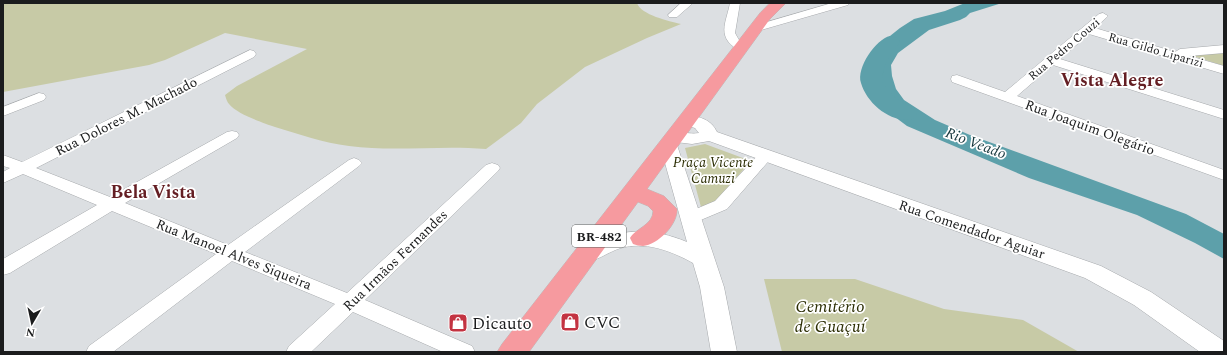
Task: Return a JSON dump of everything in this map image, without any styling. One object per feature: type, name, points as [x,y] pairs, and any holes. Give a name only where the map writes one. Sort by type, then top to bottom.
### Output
[{"type":"highway","name":"BR-482","points":[[512,352],[584,255],[634,192],[742,47],[758,28],[765,16],[779,3]]},
{"type":"highway","points":[[634,192],[656,201],[665,209],[665,218],[662,223],[642,238]]},
{"type":"street","points":[[673,15],[688,3]]},
{"type":"street","points":[[734,3],[728,33],[732,40],[742,47]]},
{"type":"street","points":[[758,28],[844,3]]},
{"type":"street","name":"Rua Pedro Couzi","points":[[1007,97],[1103,16]]},
{"type":"street","name":"Rua Gildo Liparizi","points":[[1088,30],[1224,70]]},
{"type":"street","points":[[1170,54],[1224,50]]},
{"type":"street","name":"Rua Dolores M. Machado","points":[[3,178],[250,54]]},
{"type":"street","points":[[1051,60],[1224,115]]},
{"type":"street","name":"Rua Joaquim Olegário","points":[[957,79],[1224,176]]},
{"type":"street","points":[[3,112],[39,96]]},
{"type":"street","points":[[677,133],[690,218],[712,287],[724,352]]},
{"type":"street","name":"Rua Comendador Aguiar","points":[[677,133],[692,139],[703,138],[709,135],[1092,272],[1120,284],[1148,301],[1220,352]]},
{"type":"street","points":[[3,268],[232,135]]},
{"type":"street","points":[[690,218],[721,205],[765,156]]},
{"type":"street","name":"Rua Manoel Alves Siqueira","points":[[3,160],[350,302],[464,352]]},
{"type":"street","points":[[97,352],[354,163]]},
{"type":"street","name":"Rua Irmãos Fernandes","points":[[298,352],[492,168]]},
{"type":"street","points":[[584,255],[616,242],[642,238],[678,246],[702,258]]},
{"type":"green space","points":[[3,3],[637,3],[644,11],[650,14],[681,24],[585,67],[537,104],[521,123],[486,149],[366,148],[320,141],[264,123],[244,115],[233,108],[225,95],[237,86],[307,49],[225,33],[165,60],[149,65],[3,92]]},
{"type":"green space","points":[[1224,52],[1224,66],[1190,55]]},
{"type":"green space","name":"Praça Vicente Camuzi","points":[[705,144],[751,161],[714,203],[701,207],[685,148]]},
{"type":"green space","name":"Cemitério de Guaçuí","points":[[764,279],[855,279],[944,309],[1023,320],[1079,352],[782,352]]},
{"type":"water","points":[[965,3],[1002,3],[970,13],[960,20],[929,30],[898,53],[891,65],[892,76],[896,89],[904,100],[935,120],[970,135],[1186,214],[1224,234],[1224,259],[1137,215],[1029,178],[907,126],[891,114],[878,95],[870,65],[875,48],[914,19],[945,11]]},
{"type":"waterway","name":"Rio Veado","points":[[890,42],[882,50],[876,60],[872,71],[871,82],[885,101],[894,109],[905,114]]},
{"type":"place","name":"CVC","points":[[570,322]]},
{"type":"place","name":"Dicauto","points":[[458,323]]},
{"type":"district","name":"Vista Alegre","points":[[1112,80]]},
{"type":"district","name":"Bela Vista","points":[[153,192]]}]
